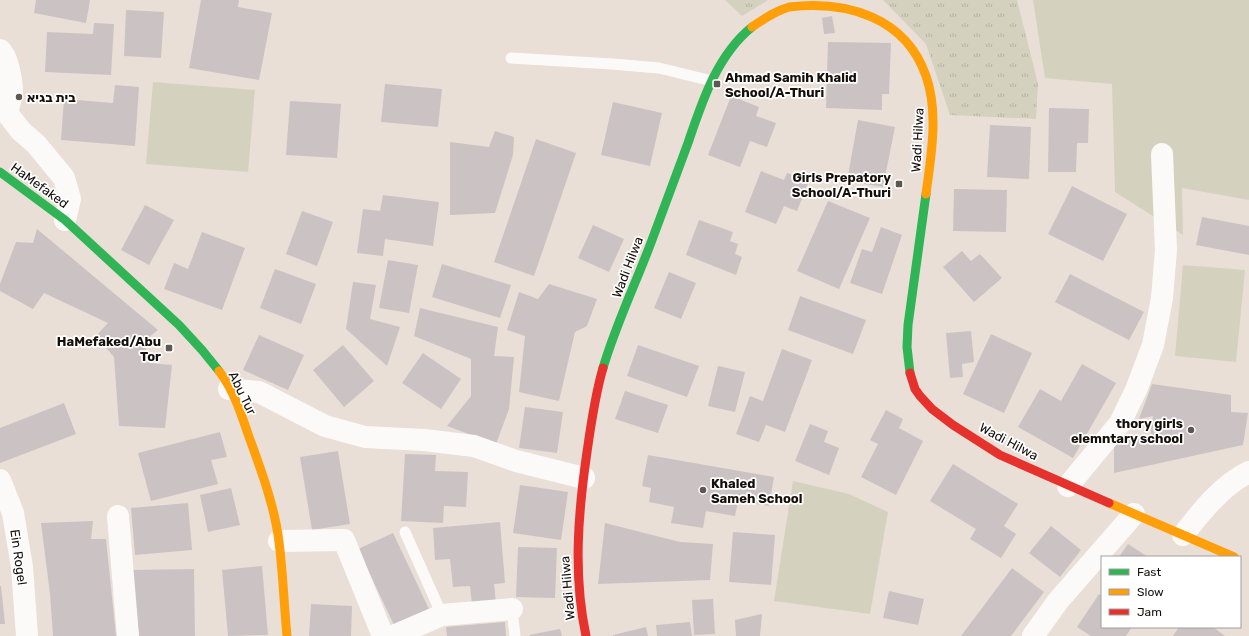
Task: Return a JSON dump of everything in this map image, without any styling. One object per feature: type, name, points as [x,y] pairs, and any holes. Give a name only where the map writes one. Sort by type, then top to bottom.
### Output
[{"type":"street","name":"Wadi Hilwa","points":[[586,636],[578,590],[576,545],[590,435],[602,371],[611,345],[653,237],[704,96],[721,65],[736,44],[752,26],[770,14],[790,6],[816,2],[831,2],[853,5],[873,12],[890,23],[903,35],[918,56],[926,74],[932,96],[933,116],[930,165],[907,330],[909,369],[915,388],[926,402],[944,420],[996,453],[1068,486],[1232,556]]},
{"type":"street","points":[[0,50],[4,53],[12,94],[4,103],[21,131],[36,144],[64,178],[70,199],[65,220]]},
{"type":"street","points":[[1068,486],[1120,423],[1136,390],[1153,345],[1162,298],[1166,250],[1162,154]]},
{"type":"street","name":"HaMefaked","points":[[0,172],[65,220]]},
{"type":"street","name":"Abu Tur","points":[[65,220],[179,325],[202,350],[223,377],[229,388],[240,411],[258,461],[273,513],[279,541],[287,636]]},
{"type":"street","points":[[229,388],[259,392],[325,426],[365,437],[424,440],[474,446],[516,461],[584,478]]},
{"type":"street","points":[[1183,535],[1203,510],[1218,495],[1249,472]]},
{"type":"street","name":"Ein Rogel","points":[[0,480],[13,513],[22,567],[27,636]]},
{"type":"street","points":[[1033,636],[1058,601],[1134,514]]},
{"type":"street","points":[[118,516],[128,636]]},
{"type":"street","points":[[279,541],[344,540],[383,636]]},
{"type":"street","points":[[393,636],[442,614],[512,609]]},
{"type":"lane","points":[[511,58],[659,68],[712,81]]},
{"type":"lane","points":[[405,532],[442,614]]},
{"type":"lane","points":[[512,609],[514,636]]},
{"type":"green space","points":[[725,0],[768,0],[742,16]]},
{"type":"green space","points":[[883,0],[1017,0],[1038,84],[1036,119],[950,115],[926,44]]},
{"type":"green space","points":[[1033,0],[1249,0],[1249,200],[1182,188],[1183,235],[1115,192],[1112,84],[1045,78]]},
{"type":"green space","points":[[153,82],[255,90],[248,172],[146,164]]},
{"type":"green space","points":[[1183,265],[1245,270],[1236,362],[1175,356]]},
{"type":"green space","points":[[793,481],[849,494],[888,512],[870,614],[774,601]]},
{"type":"building","points":[[36,0],[90,0],[86,23],[34,13]]},
{"type":"building","points":[[201,0],[239,0],[238,7],[272,13],[259,80],[189,68]]},
{"type":"building","points":[[126,10],[164,12],[161,58],[124,56]]},
{"type":"building","points":[[832,16],[835,33],[824,34],[822,18]]},
{"type":"building","points":[[94,23],[114,24],[111,75],[45,72],[47,32],[93,34]]},
{"type":"building","points":[[828,42],[891,43],[889,94],[882,94],[882,110],[826,108]]},
{"type":"building","points":[[385,84],[442,89],[438,127],[381,122]]},
{"type":"building","points":[[115,85],[139,87],[135,146],[61,140],[64,99],[113,103]]},
{"type":"building","points":[[731,96],[759,107],[756,116],[776,123],[767,147],[750,141],[740,167],[708,155]]},
{"type":"building","points":[[290,101],[341,104],[337,158],[286,155]]},
{"type":"building","points":[[613,102],[662,113],[650,166],[601,155]]},
{"type":"building","points":[[1049,108],[1089,109],[1088,143],[1077,143],[1076,172],[1048,172]]},
{"type":"building","points":[[858,120],[895,127],[883,187],[847,181]]},
{"type":"building","points":[[990,125],[1031,127],[1029,179],[987,177]]},
{"type":"building","points":[[495,131],[514,137],[513,155],[495,213],[450,215],[450,142],[489,147]]},
{"type":"building","points":[[536,139],[576,153],[534,276],[494,262]]},
{"type":"building","points":[[761,171],[784,180],[787,173],[809,181],[797,211],[784,206],[776,224],[745,212]]},
{"type":"building","points":[[1072,186],[1127,214],[1103,261],[1048,234]]},
{"type":"building","points":[[954,189],[1007,190],[1006,232],[953,231]]},
{"type":"building","points":[[383,195],[439,202],[433,246],[385,239],[383,256],[357,253],[363,209],[380,211]]},
{"type":"building","points":[[828,201],[870,218],[839,289],[797,271]]},
{"type":"building","points":[[145,205],[174,220],[149,265],[121,250]]},
{"type":"building","points":[[302,211],[333,222],[317,266],[286,254]]},
{"type":"building","points":[[1202,217],[1249,226],[1249,255],[1196,245]]},
{"type":"building","points":[[699,220],[733,232],[730,241],[738,244],[735,254],[742,257],[736,275],[686,255]]},
{"type":"building","points":[[593,225],[624,239],[609,272],[578,258]]},
{"type":"building","points":[[881,227],[902,235],[882,294],[850,283],[862,249],[872,252]]},
{"type":"building","points":[[37,229],[158,330],[144,341],[149,363],[172,365],[165,428],[119,426],[114,357],[96,336],[108,323],[44,293],[33,309],[0,291],[0,284],[16,242],[33,243]]},
{"type":"building","points":[[202,232],[245,248],[222,310],[164,289],[174,263],[188,269]]},
{"type":"building","points":[[962,251],[971,261],[980,254],[1002,278],[974,302],[943,267]]},
{"type":"building","points":[[388,260],[418,265],[409,313],[379,308]]},
{"type":"building","points":[[442,264],[511,285],[500,318],[432,297]]},
{"type":"building","points":[[275,269],[316,284],[301,324],[260,308]]},
{"type":"building","points":[[669,272],[696,283],[681,319],[654,308]]},
{"type":"building","points":[[1070,274],[1144,312],[1129,340],[1055,302]]},
{"type":"building","points":[[353,282],[376,285],[370,319],[400,327],[387,366],[346,329]]},
{"type":"building","points":[[549,284],[597,299],[587,326],[575,332],[559,401],[519,392],[525,336],[507,330],[519,292],[538,299]]},
{"type":"building","points":[[800,296],[866,320],[853,354],[788,330]]},
{"type":"building","points":[[420,308],[498,327],[494,356],[514,357],[509,409],[496,444],[447,426],[471,396],[471,359],[414,336]]},
{"type":"building","points":[[971,331],[974,362],[962,364],[963,377],[950,378],[946,333]]},
{"type":"building","points":[[991,334],[1032,353],[1004,413],[963,394]]},
{"type":"building","points":[[259,335],[304,355],[288,390],[243,370]]},
{"type":"building","points":[[343,345],[374,381],[344,407],[313,370]]},
{"type":"building","points":[[638,345],[699,366],[687,397],[627,376]]},
{"type":"building","points":[[782,349],[812,360],[785,432],[766,425],[759,442],[736,434],[750,396],[763,401]]},
{"type":"building","points":[[423,353],[461,379],[441,409],[402,383]]},
{"type":"building","points":[[1082,364],[1116,383],[1073,458],[1018,427],[1040,389],[1061,401]]},
{"type":"building","points":[[718,366],[745,372],[735,412],[708,406]]},
{"type":"building","points":[[1152,384],[1231,395],[1231,412],[1248,413],[1243,445],[1114,473],[1114,440],[1150,437],[1153,416],[1139,419]]},
{"type":"building","points":[[625,391],[668,405],[658,433],[615,419]]},
{"type":"building","points":[[64,403],[76,434],[0,463],[0,428]]},
{"type":"building","points":[[525,407],[563,412],[557,453],[519,448]]},
{"type":"building","points":[[886,410],[903,419],[899,428],[923,441],[896,495],[861,477],[878,444],[870,440]]},
{"type":"building","points":[[810,424],[828,431],[824,442],[839,448],[829,475],[795,461]]},
{"type":"building","points":[[220,432],[227,457],[211,460],[218,484],[151,501],[138,453]]},
{"type":"building","points":[[338,451],[350,524],[312,530],[300,457]]},
{"type":"building","points":[[405,454],[436,455],[435,471],[468,472],[466,507],[444,506],[443,523],[401,521]]},
{"type":"building","points":[[648,455],[774,477],[769,506],[738,501],[735,516],[706,511],[703,528],[671,523],[674,507],[649,502],[651,488],[642,486]]},
{"type":"building","points":[[953,464],[1018,504],[1004,526],[1016,534],[1001,558],[970,539],[976,529],[930,501]]},
{"type":"building","points":[[520,485],[568,492],[561,540],[513,533]]},
{"type":"building","points":[[231,488],[240,525],[208,532],[200,495]]},
{"type":"building","points":[[188,503],[192,550],[135,555],[131,508]]},
{"type":"building","points":[[93,521],[91,539],[106,539],[116,636],[53,636],[50,594],[41,523]]},
{"type":"building","points":[[500,522],[505,583],[494,584],[496,603],[472,605],[470,586],[453,587],[450,559],[435,560],[433,528]]},
{"type":"building","points":[[605,523],[680,542],[713,544],[710,580],[598,584]]},
{"type":"building","points":[[1051,526],[1081,550],[1060,577],[1029,553]]},
{"type":"building","points":[[733,532],[775,535],[771,585],[729,582]]},
{"type":"building","points":[[393,533],[429,609],[394,625],[358,549]]},
{"type":"building","points":[[1128,544],[1146,556],[1120,556]]},
{"type":"building","points":[[518,547],[557,548],[555,598],[516,597]]},
{"type":"building","points":[[262,566],[268,635],[228,636],[222,570]]},
{"type":"building","points":[[1012,568],[1044,592],[1011,636],[961,636]]},
{"type":"building","points":[[194,569],[195,636],[139,636],[132,570]]},
{"type":"building","points":[[1,586],[5,624],[0,624]]},
{"type":"building","points":[[889,591],[924,599],[918,625],[883,618]]},
{"type":"building","points":[[1099,594],[1101,595],[1101,628],[1131,628],[1126,636],[1091,636],[1077,627]]},
{"type":"building","points":[[713,599],[715,634],[694,635],[692,600]]},
{"type":"building","points":[[311,604],[352,606],[351,636],[309,636]]},
{"type":"building","points":[[762,614],[760,636],[736,636],[735,620]]},
{"type":"building","points":[[505,622],[506,636],[447,636],[446,627]]},
{"type":"building","points":[[690,622],[692,636],[657,636],[656,625]]},
{"type":"building","points":[[646,627],[648,636],[613,636],[613,635]]},
{"type":"building","points":[[1178,628],[1214,628],[1225,636],[1173,636]]},
{"type":"building","points":[[560,629],[562,636],[529,635]]},
{"type":"traffic: fast","points":[[603,368],[614,335],[652,240],[705,96],[712,80],[729,51],[752,27]]},
{"type":"traffic: fast","points":[[0,172],[65,220],[179,325],[219,371]]},
{"type":"traffic: fast","points":[[910,373],[907,347],[908,325],[926,194]]},
{"type":"traffic: slow","points":[[752,27],[774,13],[789,7],[832,7],[853,10],[872,17],[889,27],[904,40],[917,56],[926,76],[930,90],[933,135],[926,194]]},
{"type":"traffic: slow","points":[[219,371],[228,385],[239,410],[271,501],[277,529],[280,554],[287,636]]},
{"type":"traffic: slow","points":[[1109,503],[1232,556]]},
{"type":"traffic: jam","points":[[586,636],[579,590],[579,521],[595,399],[603,368]]},
{"type":"traffic: jam","points":[[910,373],[915,389],[920,396],[932,409],[953,425],[1000,455],[1109,503]]},
{"type":"place","name":"Ahmad Samih Khalid School/A-Thuri","points":[[717,84]]},
{"type":"place","name":"בית בגיא","points":[[19,97]]},
{"type":"place","name":"Girls Prepatory School/A-Thuri","points":[[899,184]]},
{"type":"place","name":"HaMefaked/Abu Tor","points":[[169,348]]},
{"type":"place","name":"thory girls elemntary school","points":[[1191,430]]},
{"type":"place","name":"Khaled Sameh School","points":[[703,490]]}]
